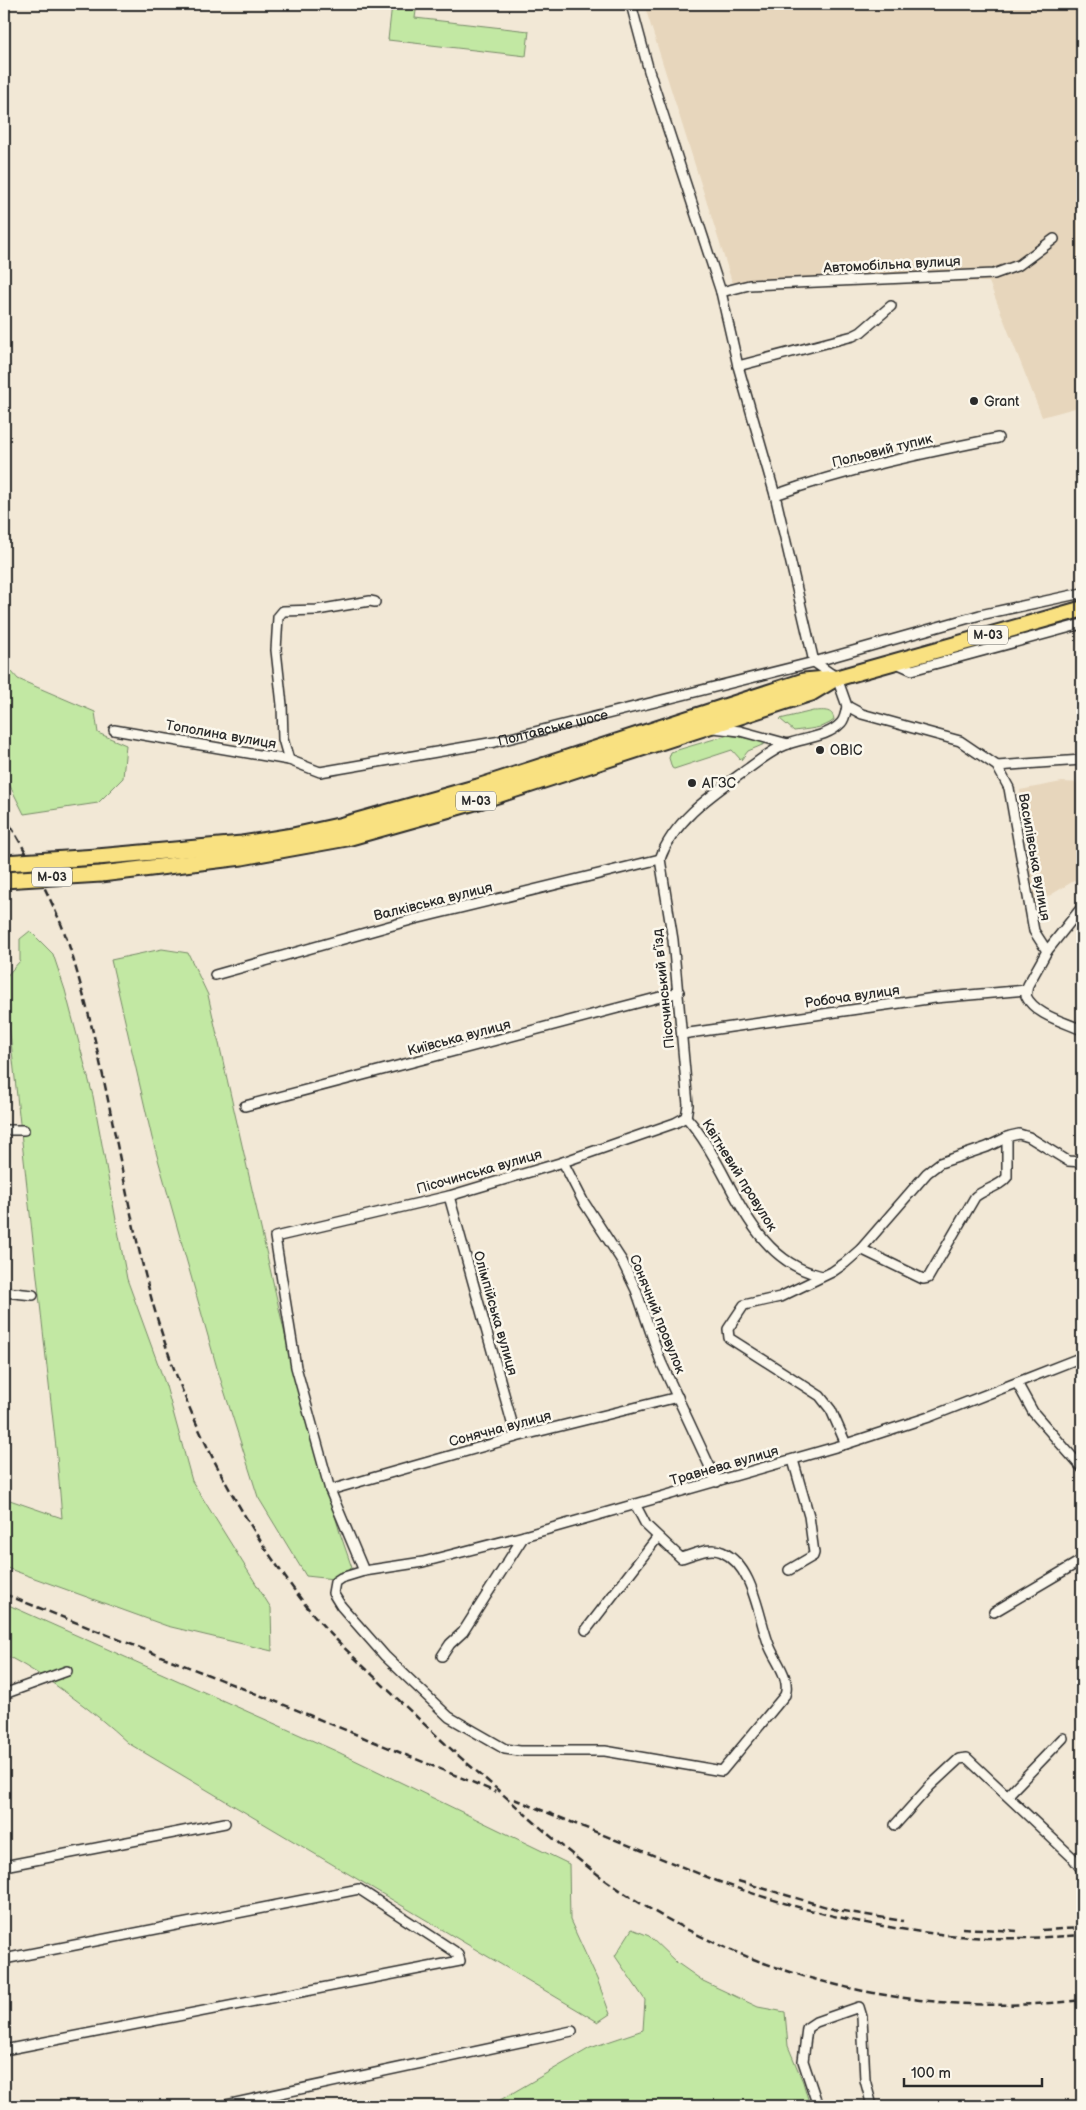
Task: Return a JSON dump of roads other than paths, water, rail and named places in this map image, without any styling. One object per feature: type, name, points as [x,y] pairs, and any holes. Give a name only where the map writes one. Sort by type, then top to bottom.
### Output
[{"type":"highway","name":"М-03","points":[[4,863],[242,844],[294,836],[343,825],[469,790],[804,681],[837,678],[1082,609]]},
{"type":"highway","name":"М-03","points":[[4,880],[101,874],[242,858],[348,838],[482,800],[705,728],[811,693],[837,678]]},
{"type":"street","points":[[630,4],[649,71],[721,292],[738,366],[775,495],[814,662],[837,678],[847,706],[842,723],[813,737],[788,744],[771,752],[704,803],[675,832],[663,850],[660,859]]},
{"type":"street","name":"Автомобільна вулиця","points":[[721,292],[749,285],[994,274],[1019,265],[1054,239]]},
{"type":"street","points":[[738,366],[853,336],[861,332],[891,306]]},
{"type":"street","name":"Польовий тупик","points":[[775,495],[802,485],[902,457],[998,438]]},
{"type":"street","name":"Полтавське шосе","points":[[289,760],[320,772],[495,742],[814,662],[980,615],[1082,593]]},
{"type":"street","name":"Тополина вулиця","points":[[114,730],[289,760],[283,739],[282,706],[276,650],[278,617],[283,611],[289,610],[317,610],[370,601],[375,602]]},
{"type":"street","points":[[894,662],[912,670],[1082,624]]},
{"type":"street","name":"Василівська вулиця","points":[[847,706],[862,714],[960,741],[997,766],[1009,788],[1034,931],[1046,951]]},
{"type":"street","points":[[705,728],[740,731],[788,744]]},
{"type":"street","points":[[997,766],[1082,760]]},
{"type":"street","name":"Валківська вулиця","points":[[215,975],[411,920],[660,859]]},
{"type":"street","name":"Пісочинський в’їзд","points":[[660,859],[679,992],[688,1105],[686,1117]]},
{"type":"street","name":"Василівська вулиця","points":[[1026,990],[1046,951],[1082,907]]},
{"type":"street","points":[[1026,990],[1029,1001],[1041,1011],[1082,1030]]},
{"type":"street","name":"Робоча вулиця","points":[[682,1034],[935,998],[1026,990]]},
{"type":"street","name":"Київська вулиця","points":[[245,1106],[679,992]]},
{"type":"street","name":"Пісочинська вулиця","points":[[330,1490],[296,1367],[275,1237],[449,1196],[563,1162],[675,1124],[686,1117]]},
{"type":"street","name":"Квітневий провулок","points":[[686,1117],[707,1145],[754,1230],[779,1256],[811,1274],[822,1276]]},
{"type":"street","points":[[4,1130],[24,1130]]},
{"type":"street","points":[[846,1444],[831,1410],[820,1396],[731,1339],[728,1335],[728,1330],[739,1310],[744,1306],[780,1297],[832,1272],[861,1249],[927,1173],[940,1163],[988,1147],[1007,1137],[1019,1134],[1024,1135],[1068,1161],[1082,1162]]},
{"type":"street","points":[[861,1249],[923,1279],[928,1278],[975,1197],[1004,1181],[1007,1176],[1007,1137]]},
{"type":"street","name":"Сонячний провулок","points":[[563,1162],[584,1201],[622,1261],[636,1290],[661,1362],[717,1482]]},
{"type":"street","name":"Олімпійська вулиця","points":[[449,1196],[516,1437]]},
{"type":"street","points":[[4,1292],[33,1295]]},
{"type":"street","name":"Травнева вулиця","points":[[657,1538],[681,1558],[710,1550],[720,1551],[734,1560],[750,1587],[760,1612],[769,1644],[786,1682],[785,1695],[722,1771],[605,1751],[520,1751],[505,1749],[449,1717],[385,1656],[341,1606],[333,1593],[335,1582],[340,1578],[364,1571],[423,1562],[524,1536],[793,1460],[929,1418],[1017,1384],[1082,1356]]},
{"type":"street","points":[[1017,1384],[1033,1412],[1082,1468]]},
{"type":"street","name":"Сонячна вулиця","points":[[330,1490],[516,1437],[678,1397]]},
{"type":"street","points":[[788,1570],[813,1556],[814,1553],[809,1516],[793,1460]]},
{"type":"street","points":[[330,1490],[364,1571]]},
{"type":"street","points":[[586,1630],[657,1538],[642,1520],[635,1504]]},
{"type":"street","points":[[442,1656],[450,1644],[463,1632],[524,1536]]},
{"type":"street","points":[[994,1612],[1082,1560]]},
{"type":"street","points":[[4,1694],[13,1689],[67,1671]]},
{"type":"street","points":[[1008,1795],[1063,1738]]},
{"type":"street","points":[[895,1825],[930,1786],[962,1758],[970,1759],[1082,1870]]},
{"type":"street","points":[[4,1866],[225,1823]]},
{"type":"street","points":[[4,1958],[359,1889],[454,1951],[460,1961],[4,2050]]},
{"type":"street","points":[[818,2106],[803,2061],[807,2028],[816,2022],[858,2007],[862,2017],[865,2080],[872,2106]]},
{"type":"street","points":[[220,2106],[572,2031]]},
{"type":"railway","points":[[4,815],[46,891],[73,958],[96,1044],[142,1261],[153,1304],[178,1381],[224,1480],[282,1573],[322,1625],[447,1745],[569,1852],[604,1879],[657,1913],[713,1942],[771,1966],[832,1984],[893,1996],[956,2003],[1019,2005],[1082,2000]]},
{"type":"railway","points":[[4,1594],[292,1708],[496,1792]]},
{"type":"railway","points":[[514,1799],[717,1881],[816,1912],[884,1926],[987,1938],[1082,1935]]},
{"type":"railway","points":[[738,1881],[837,1910],[903,1921]]},
{"type":"railway","points":[[962,1928],[1017,1931]]},
{"type":"railway","points":[[1042,1930],[1082,1928]]},
{"type":"place","name":"Grant","points":[[974,401]]},
{"type":"place","name":"ОВІС","points":[[820,750]]},
{"type":"place","name":"АГЗС","points":[[692,783]]}]
